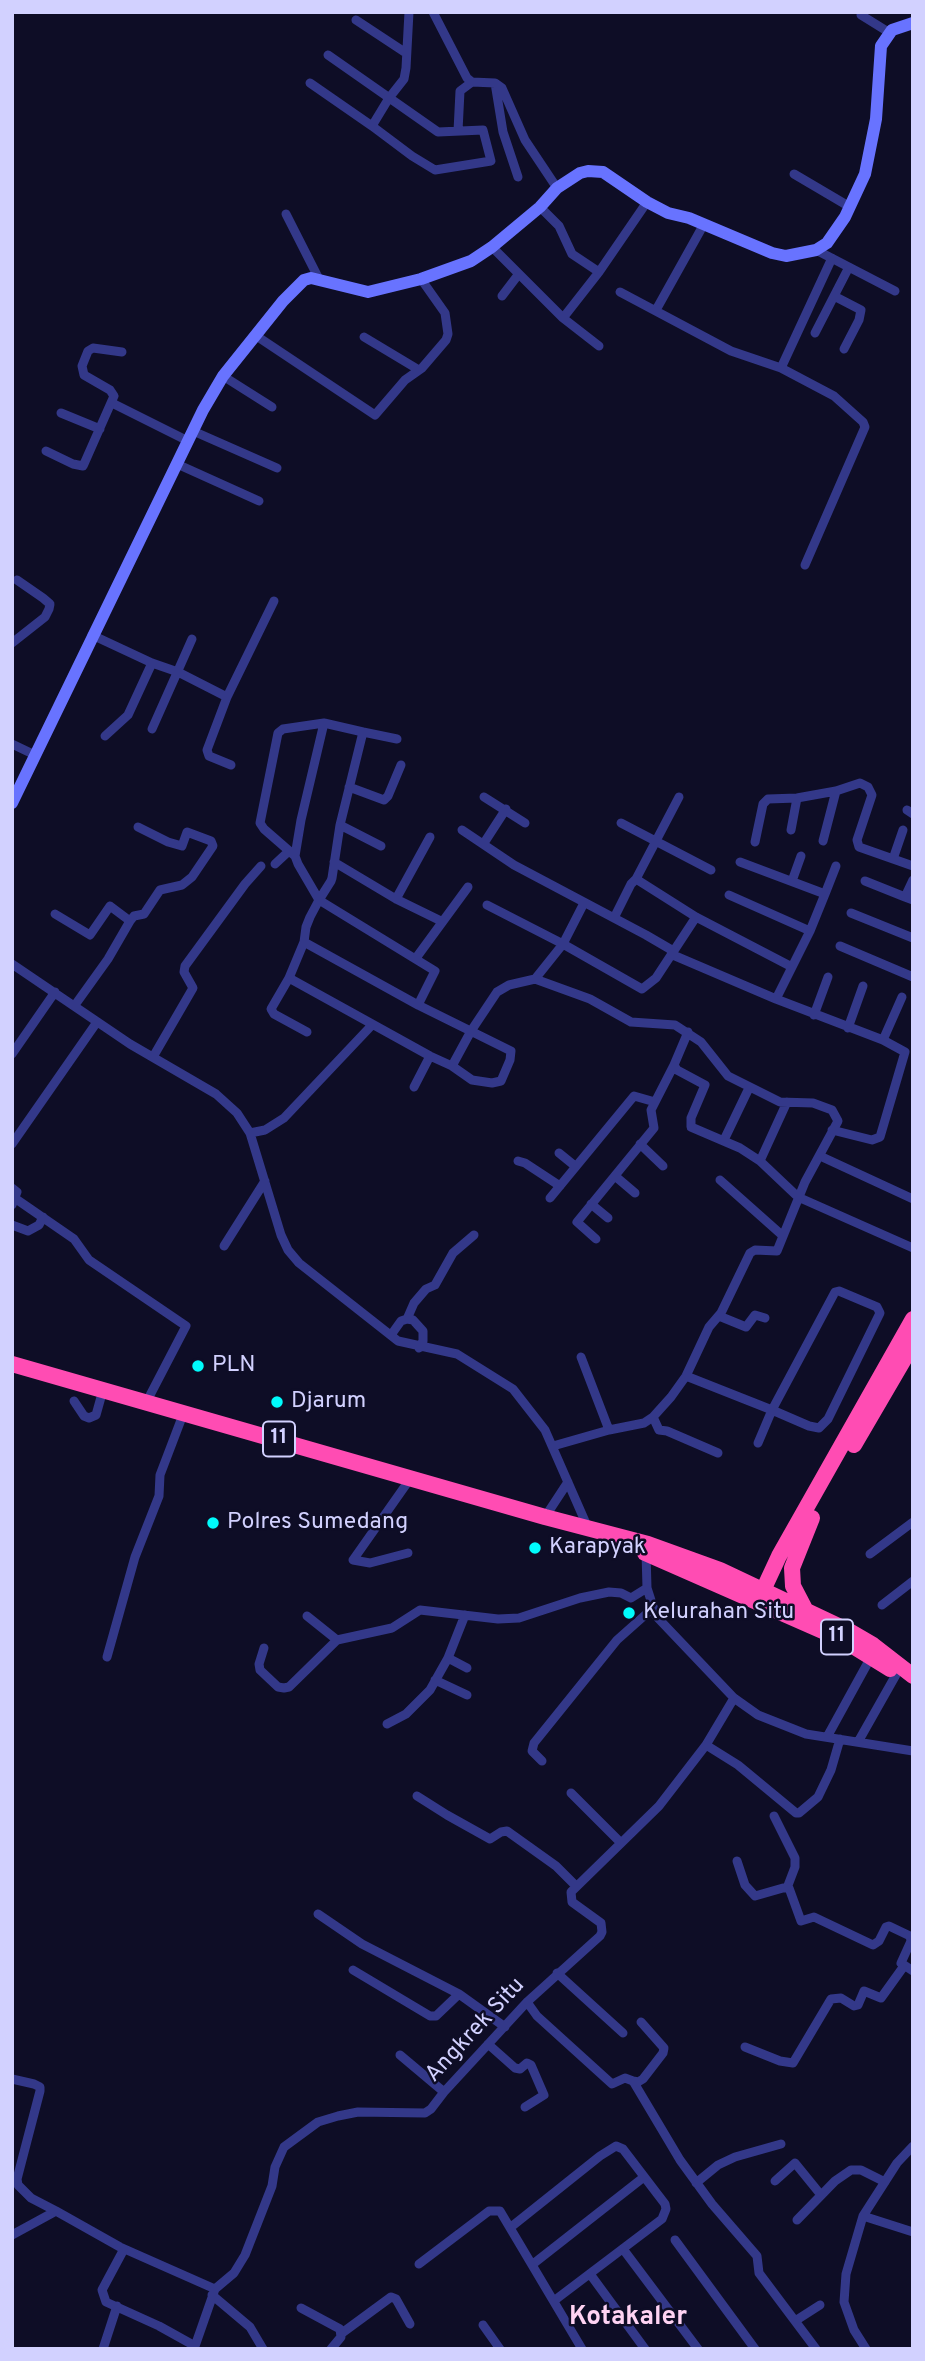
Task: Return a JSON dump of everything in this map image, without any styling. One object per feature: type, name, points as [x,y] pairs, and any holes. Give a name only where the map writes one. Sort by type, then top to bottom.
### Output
[{"type":"highway","points":[[764,1597],[779,1556],[913,1319]]},
{"type":"highway","points":[[764,1597],[913,1345]]},
{"type":"highway","name":"11","points":[[12,1364],[588,1528],[720,1570],[904,1674]]},
{"type":"highway","points":[[805,1609],[793,1586],[792,1568],[812,1518]]},
{"type":"highway","name":"11","points":[[647,1548],[764,1597],[805,1609],[873,1645],[904,1674]]},
{"type":"highway","points":[[720,1570],[750,1573],[762,1571],[779,1556]]},
{"type":"street","points":[[372,126],[404,79],[409,12]]},
{"type":"street","points":[[433,12],[467,78],[476,82],[495,83],[502,88],[525,140],[557,188]]},
{"type":"street","points":[[861,15],[890,33]]},
{"type":"street","points":[[356,20],[406,53]]},
{"type":"street","points":[[12,803],[190,436],[223,376],[283,301],[304,280],[308,278],[368,292],[421,279],[471,261],[540,207],[557,188],[580,173],[603,172],[668,213],[689,218],[772,253],[786,256],[816,250],[827,243],[850,208],[865,174],[876,119],[881,46],[890,33],[901,25],[913,23]]},
{"type":"street","points":[[310,83],[435,170],[491,161],[483,130],[439,132],[328,55]]},
{"type":"street","points":[[458,131],[460,91],[476,82]]},
{"type":"street","points":[[495,83],[503,132],[518,177]]},
{"type":"street","points":[[794,174],[850,208]]},
{"type":"street","points":[[563,318],[599,272],[647,202]]},
{"type":"street","points":[[540,207],[559,226],[572,254],[599,272]]},
{"type":"street","points":[[286,214],[320,281]]},
{"type":"street","points":[[656,310],[704,224]]},
{"type":"street","points":[[492,247],[563,318],[599,346]]},
{"type":"street","points":[[816,250],[895,291]]},
{"type":"street","points":[[781,368],[832,258]]},
{"type":"street","points":[[815,332],[849,267]]},
{"type":"street","points":[[502,296],[518,275]]},
{"type":"street","points":[[255,335],[375,415],[405,380],[440,348],[448,334],[445,313],[421,279]]},
{"type":"street","points":[[620,292],[731,351],[781,368],[834,396],[863,422],[865,427],[806,565]]},
{"type":"street","points":[[834,296],[861,310],[859,320],[844,349]]},
{"type":"street","points":[[364,337],[419,370]]},
{"type":"street","points":[[46,451],[82,466],[112,403],[112,391],[88,379],[82,366],[88,351],[93,348],[122,352]]},
{"type":"street","points":[[223,376],[272,407]]},
{"type":"street","points":[[112,403],[190,436],[277,468]]},
{"type":"street","points":[[61,413],[100,429]]},
{"type":"street","points":[[177,464],[259,501]]},
{"type":"street","points":[[12,643],[45,617],[50,604],[17,580]]},
{"type":"street","points":[[231,765],[209,756],[206,750],[227,697],[274,601]]},
{"type":"street","points":[[92,635],[178,672],[227,697]]},
{"type":"street","points":[[152,729],[192,639]]},
{"type":"street","points":[[105,736],[128,715],[152,663]]},
{"type":"street","points":[[278,861],[292,853],[324,723]]},
{"type":"street","points":[[397,739],[324,723],[283,729],[276,735],[260,822],[264,829],[292,853],[319,900],[435,972],[418,1005]]},
{"type":"street","points":[[307,1032],[274,1014],[271,1009],[289,978],[304,942],[306,927],[331,881],[340,825],[363,732]]},
{"type":"street","points":[[12,744],[35,755]]},
{"type":"street","points":[[349,787],[384,800],[401,765]]},
{"type":"street","points":[[755,842],[763,804],[768,799],[797,798],[836,791],[860,783],[868,788],[872,795],[857,840],[859,847],[913,866]]},
{"type":"street","points":[[823,841],[836,791]]},
{"type":"street","points":[[614,918],[679,796]]},
{"type":"street","points":[[484,797],[525,823]]},
{"type":"street","points":[[790,830],[797,798]]},
{"type":"street","points":[[484,843],[506,809]]},
{"type":"street","points":[[621,823],[711,870]]},
{"type":"street","points":[[340,825],[381,846]]},
{"type":"street","points":[[75,1005],[108,959],[130,920],[134,916],[144,914],[160,890],[182,885],[192,877],[213,846],[211,841],[187,832],[181,846],[138,827]]},
{"type":"street","points":[[462,830],[514,865],[670,949],[673,955],[814,1015],[909,1049],[880,1137],[873,1140],[832,1130]]},
{"type":"street","points":[[893,859],[903,830]]},
{"type":"street","points":[[396,899],[430,837]]},
{"type":"street","points":[[792,881],[801,856]]},
{"type":"street","points":[[334,862],[396,899],[441,921]]},
{"type":"street","points":[[740,862],[825,894]]},
{"type":"street","points":[[153,1058],[193,988],[184,972],[185,967],[261,866]]},
{"type":"street","points":[[776,999],[810,931],[836,866]]},
{"type":"street","points":[[636,879],[696,917],[792,967]]},
{"type":"street","points":[[865,881],[909,899],[913,880]]},
{"type":"street","points":[[416,958],[468,887]]},
{"type":"street","points":[[729,895],[810,931]]},
{"type":"street","points":[[535,979],[563,944],[584,903]]},
{"type":"street","points":[[487,905],[642,989],[656,978],[696,917]]},
{"type":"street","points":[[55,914],[90,935],[110,906],[130,920]]},
{"type":"street","points":[[851,913],[913,938]]},
{"type":"street","points":[[289,978],[452,1066],[472,1080],[496,1083],[504,1077],[510,1051],[418,1005],[304,942]]},
{"type":"street","points":[[840,946],[913,977]]},
{"type":"street","points":[[12,964],[153,1058],[216,1094],[237,1113],[250,1133],[281,1235],[293,1256],[398,1341],[419,1348],[457,1354],[513,1389],[529,1408],[553,1446],[588,1528]]},
{"type":"street","points":[[814,1015],[828,977]]},
{"type":"street","points":[[452,1066],[471,1031],[502,988],[535,979],[590,999],[631,1022],[665,1023],[688,1032],[701,1042],[729,1076],[749,1088],[768,1094],[780,1102],[813,1103],[832,1110],[838,1121],[799,1197],[775,1252],[755,1250],[750,1253],[719,1316],[709,1327],[686,1376],[653,1417],[644,1423],[553,1446]]},
{"type":"street","points":[[848,1028],[863,986]]},
{"type":"street","points":[[12,1054],[55,992]]},
{"type":"street","points":[[883,1040],[902,997]]},
{"type":"street","points":[[12,1144],[97,1022]]},
{"type":"street","points":[[250,1133],[265,1130],[284,1118],[372,1025]]},
{"type":"street","points":[[596,1239],[577,1222],[654,1128],[652,1110],[688,1032]]},
{"type":"street","points":[[414,1087],[430,1056]]},
{"type":"street","points":[[674,1065],[677,1070],[705,1085],[690,1121],[691,1127],[724,1140],[760,1161],[799,1197],[913,1248]]},
{"type":"street","points":[[724,1140],[749,1088]]},
{"type":"street","points":[[550,1198],[634,1096],[655,1102]]},
{"type":"street","points":[[760,1161],[787,1102]]},
{"type":"street","points":[[640,1144],[663,1166]]},
{"type":"street","points":[[559,1153],[575,1166]]},
{"type":"street","points":[[820,1156],[913,1199]]},
{"type":"street","points":[[517,1161],[525,1163],[560,1186]]},
{"type":"street","points":[[615,1176],[635,1193]]},
{"type":"street","points":[[720,1180],[783,1236]]},
{"type":"street","points":[[224,1246],[265,1181]]},
{"type":"street","points":[[12,1188],[17,1192],[14,1202],[43,1217],[74,1240],[89,1260],[186,1326],[146,1401]]},
{"type":"street","points":[[591,1204],[608,1218]]},
{"type":"street","points":[[12,1225],[28,1231],[38,1225],[43,1217]]},
{"type":"street","points":[[407,1319],[414,1303],[426,1289],[435,1285],[453,1253],[474,1235]]},
{"type":"street","points":[[686,1376],[772,1410],[814,1428],[824,1425],[880,1313],[877,1307],[839,1291],[835,1292],[772,1410],[758,1443]]},
{"type":"street","points":[[719,1316],[746,1328],[755,1315],[765,1318]]},
{"type":"street","points":[[391,1335],[401,1321],[414,1320],[423,1331],[423,1341],[419,1348]]},
{"type":"street","points":[[581,1357],[609,1430]]},
{"type":"street","points":[[74,1401],[89,1419],[96,1415],[103,1390]]},
{"type":"street","points":[[107,1657],[135,1557],[159,1496],[160,1475],[184,1412]]},
{"type":"street","points":[[653,1417],[659,1430],[718,1453]]},
{"type":"street","points":[[408,1553],[370,1563],[353,1560],[411,1479]]},
{"type":"street","points":[[545,1517],[568,1482]]},
{"type":"street","points":[[870,1555],[913,1522]]},
{"type":"street","points":[[647,1548],[647,1588],[656,1616],[734,1698],[758,1715],[806,1734],[913,1751]]},
{"type":"street","points":[[882,1605],[913,1581]]},
{"type":"street","points":[[264,1648],[260,1670],[278,1687],[284,1688],[337,1640],[392,1628],[420,1611],[498,1619],[519,1618],[580,1598],[609,1592],[621,1593],[631,1598],[647,1588]]},
{"type":"street","points":[[542,1761],[533,1754],[534,1743],[617,1640],[653,1608]]},
{"type":"street","points":[[387,1724],[406,1714],[430,1690],[465,1615]]},
{"type":"street","points":[[307,1616],[337,1640]]},
{"type":"street","points":[[827,1737],[871,1657]]},
{"type":"street","points":[[447,1658],[467,1668]]},
{"type":"street","points":[[858,1742],[904,1674]]},
{"type":"street","points":[[435,1680],[467,1695]]},
{"type":"street","points":[[417,1796],[490,1839],[507,1831],[555,1866],[576,1886],[659,1807],[706,1745],[734,1698]]},
{"type":"street","points":[[706,1745],[738,1765],[799,1813],[818,1797],[831,1770],[840,1739]]},
{"type":"street","points":[[571,1793],[621,1843]]},
{"type":"street","points":[[774,1816],[795,1858],[795,1867],[787,1888]]},
{"type":"street","points":[[737,1861],[745,1885],[755,1896],[787,1888]]},
{"type":"street","name":"Angkrek Situ","points":[[195,2347],[214,2292],[234,2273],[245,2255],[284,2147],[318,2122],[348,2114],[425,2113],[431,2109],[527,2002],[597,1940],[602,1931],[601,1923],[570,1899],[576,1886]]},
{"type":"street","points":[[745,2047],[780,2061],[793,2063],[827,2002],[837,1998],[857,2006],[864,1991],[881,1998],[908,1969],[901,1963],[911,1941],[910,1936],[889,1926],[873,1945],[814,1917],[801,1921],[787,1888]]},
{"type":"street","points":[[318,1914],[362,1944],[459,1994],[505,2027]]},
{"type":"street","points":[[352,1970],[430,2016],[436,2016],[459,1994]]},
{"type":"street","points":[[557,1973],[623,2033]]},
{"type":"street","points":[[527,2002],[537,2016],[612,2084],[625,2078],[638,2082],[643,2080],[663,2053],[664,2048],[641,2022]]},
{"type":"street","points":[[488,2044],[515,2068],[520,2069],[527,2063],[531,2065],[544,2095],[525,2107]]},
{"type":"street","points":[[400,2055],[444,2092]]},
{"type":"street","points":[[12,2078],[40,2087],[17,2179],[18,2185],[32,2198],[124,2249],[214,2292],[250,2327],[263,2349]]},
{"type":"street","points":[[633,2081],[696,2183],[757,2256],[759,2273],[816,2349]]},
{"type":"street","points":[[696,2183],[718,2165],[735,2157],[781,2144]]},
{"type":"street","points":[[866,2349],[854,2330],[844,2302],[843,2288],[863,2216],[913,2146]]},
{"type":"street","points":[[511,2227],[612,2148],[623,2149],[665,2204],[665,2214],[555,2300]]},
{"type":"street","points":[[775,2181],[795,2163],[821,2195]]},
{"type":"street","points":[[797,2220],[842,2174],[856,2169],[885,2182]]},
{"type":"street","points":[[533,2264],[644,2177]]},
{"type":"street","points":[[418,2264],[493,2209],[500,2211],[582,2349]]},
{"type":"street","points":[[12,2235],[56,2211]]},
{"type":"street","points":[[863,2216],[913,2232]]},
{"type":"street","points":[[675,2240],[755,2349]]},
{"type":"street","points":[[124,2249],[102,2290],[106,2302],[195,2347]]},
{"type":"street","points":[[623,2249],[698,2349]]},
{"type":"street","points":[[590,2274],[645,2349]]},
{"type":"street","points":[[331,2349],[342,2333],[391,2297],[396,2299],[410,2324]]},
{"type":"street","points":[[795,2321],[820,2305]]},
{"type":"street","points":[[103,2349],[117,2306]]},
{"type":"street","points":[[302,2308],[336,2326],[342,2333]]},
{"type":"street","points":[[483,2325],[500,2349]]},
{"type":"place","name":"PLN","points":[[198,1366]]},
{"type":"place","name":"Djarum","points":[[277,1402]]},
{"type":"place","name":"Polres Sumedang","points":[[213,1523]]},
{"type":"place","name":"Karapyak","points":[[535,1548]]},
{"type":"place","name":"Kelurahan Situ","points":[[629,1613]]},
{"type":"district","name":"Kotakaler","points":[[628,2319]]}]
